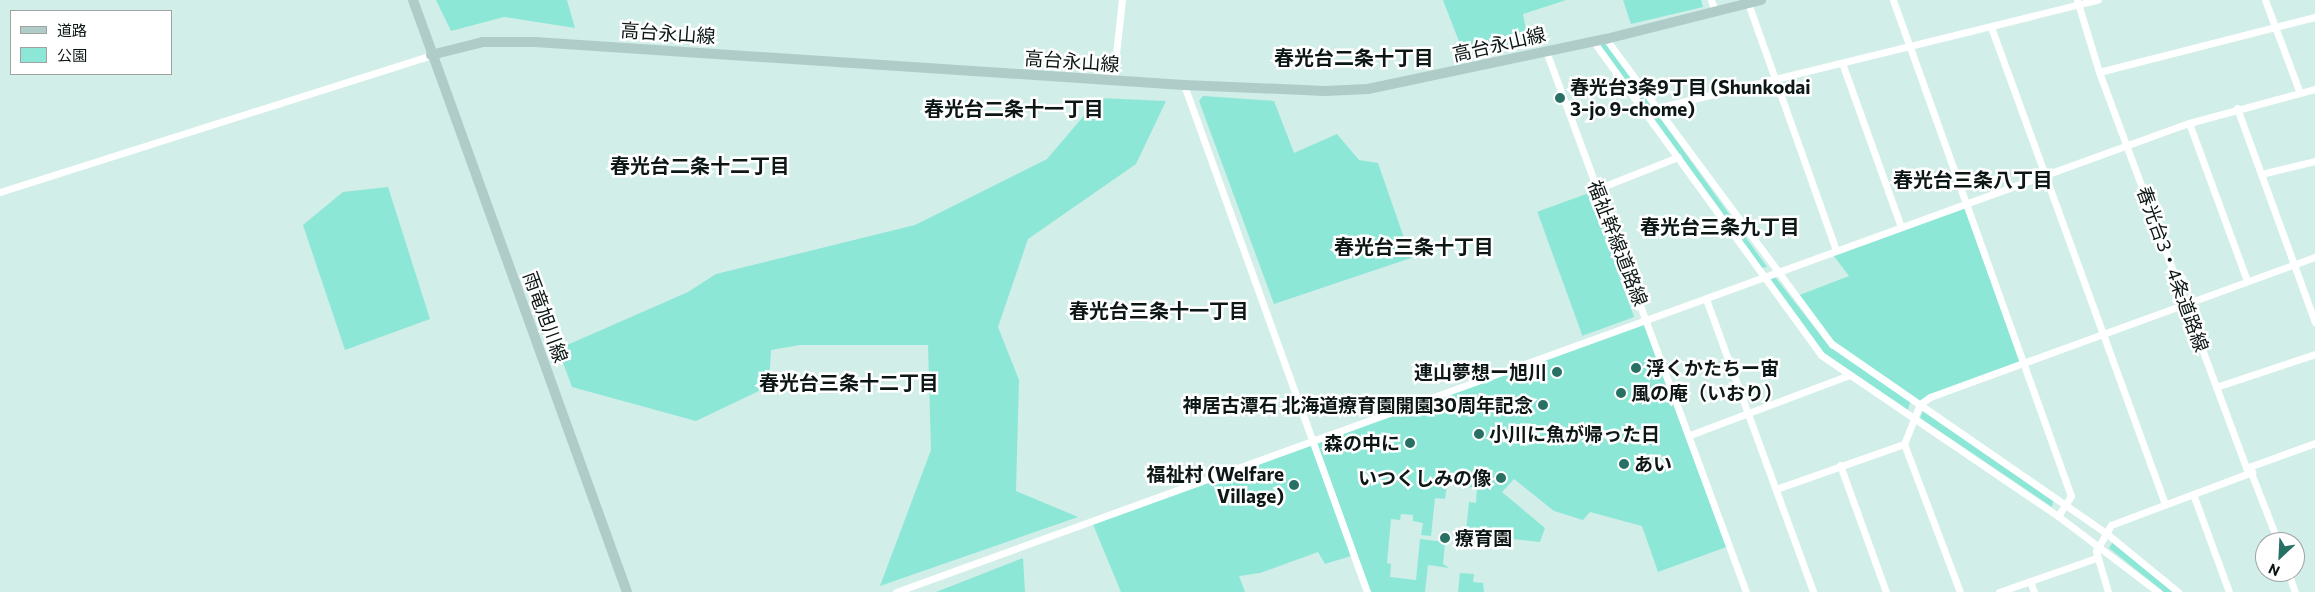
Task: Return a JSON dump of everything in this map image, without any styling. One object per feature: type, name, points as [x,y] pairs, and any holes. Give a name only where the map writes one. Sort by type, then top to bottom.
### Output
[{"type":"street","points":[[0,192],[431,55],[413,0]]},
{"type":"street","points":[[1113,81],[1122,0]]},
{"type":"street","points":[[1711,0],[1715,11]]},
{"type":"street","name":"高台永山線","points":[[431,55],[484,42],[535,42],[1113,81],[1325,91],[1368,90],[1410,83],[1606,39],[1760,0]]},
{"type":"street","points":[[1893,0],[2071,496],[2058,516]]},
{"type":"street","points":[[1658,108],[1991,27],[2078,2],[2098,0]]},
{"type":"street","points":[[2266,0],[2300,93]]},
{"type":"street","name":"春光台3・4条道路線","points":[[2078,2],[2099,72],[2128,145],[2216,387],[2274,532]]},
{"type":"street","points":[[1748,3],[1836,250]]},
{"type":"street","points":[[2099,72],[2315,17]]},
{"type":"street","points":[[1991,27],[2165,504]]},
{"type":"street","points":[[1606,39],[1832,344],[2106,533],[2178,592]]},
{"type":"street","points":[[1593,41],[1821,355],[2058,516],[2158,592]]},
{"type":"street","name":"福祉幹線道路線","points":[[896,592],[1314,442],[1647,319],[1546,51]]},
{"type":"street","name":"雨竜旭川線","points":[[431,55],[627,592]]},
{"type":"street","points":[[1842,63],[1901,227]]},
{"type":"street","points":[[1184,85],[1367,592]]},
{"type":"street","points":[[1746,592],[1647,319],[2189,122],[2315,89]]},
{"type":"street","points":[[2237,108],[2315,322]]},
{"type":"street","points":[[2189,122],[2247,281]]},
{"type":"street","points":[[1597,190],[1678,157]]},
{"type":"street","points":[[2261,174],[2315,161]]},
{"type":"street","points":[[1960,592],[1904,444],[1920,404],[1930,397],[2024,362],[2315,257]]},
{"type":"street","points":[[1706,299],[1813,592]]},
{"type":"street","points":[[2216,387],[2315,354]]},
{"type":"street","points":[[1690,435],[1850,375]]},
{"type":"street","points":[[2108,592],[2096,558],[2098,545],[2111,525],[2193,494],[2315,443]]},
{"type":"street","points":[[1776,488],[1904,444]]},
{"type":"street","points":[[1840,465],[1886,592]]},
{"type":"street","points":[[2193,494],[2229,592]]},
{"type":"street","points":[[1999,592],[2096,558]]},
{"type":"street","points":[[2030,581],[2034,592]]},
{"type":"green space","points":[[436,0],[567,0],[575,28],[504,17],[451,31]]},
{"type":"green space","points":[[1443,0],[1566,0],[1523,14],[1528,39],[1465,57]]},
{"type":"green space","points":[[1623,0],[1701,0],[1703,7],[1631,24]]},
{"type":"green space","points":[[1607,44],[1767,267],[1760,268],[1598,46]]},
{"type":"green space","points":[[1203,96],[1274,101],[1294,153],[1337,134],[1359,160],[1378,163],[1411,258],[1274,304],[1199,101]]},
{"type":"green space","points":[[1099,98],[1166,101],[1136,164],[1028,239],[998,327],[1019,380],[1016,491],[1078,517],[880,586],[931,450],[928,345],[800,345],[771,350],[769,386],[696,421],[572,387],[558,349],[688,292],[716,274],[915,225],[1047,159]]},
{"type":"green space","points":[[388,187],[430,319],[345,350],[303,225],[343,192]]},
{"type":"green space","points":[[1589,193],[1634,317],[1582,336],[1537,212]]},
{"type":"green space","points":[[1967,204],[2024,362],[1920,404],[1832,344],[1797,296],[1849,276],[1830,251]]},
{"type":"green space","points":[[1775,277],[1829,346],[1910,402],[1908,410],[1823,353],[1770,279]]},
{"type":"green space","points":[[1647,319],[1729,546],[1658,572],[1642,526],[1590,512],[1583,520],[1554,511],[1514,479],[1502,492],[1545,528],[1540,542],[1486,536],[1487,530],[1482,529],[1481,533],[1466,531],[1469,502],[1476,503],[1477,488],[1447,485],[1445,499],[1435,498],[1431,536],[1421,535],[1423,523],[1413,521],[1413,515],[1401,514],[1400,520],[1391,519],[1387,563],[1391,564],[1390,577],[1416,580],[1420,539],[1445,542],[1443,564],[1449,568],[1428,565],[1425,592],[1368,592],[1354,555],[1325,564],[1318,552],[1260,573],[1239,576],[1245,592],[1121,592],[1092,522]]},
{"type":"green space","points":[[1923,411],[2053,501],[2052,507],[1920,418]]},
{"type":"green space","points":[[2113,542],[2175,592],[2164,592],[2109,548]]},
{"type":"green space","points":[[1023,558],[1025,592],[936,592]]},
{"type":"green space","points":[[1460,573],[1474,574],[1473,582],[1483,583],[1484,592],[1458,592]]},
{"type":"place","name":"春光台3条9丁目 (Shunkodai 3-jo 9-chome)","points":[[1560,98]]},
{"type":"place","name":"浮くかたちー宙","points":[[1636,368]]},
{"type":"place","name":"連山夢想ー旭川","points":[[1557,372]]},
{"type":"place","name":"風の庵（いおり）","points":[[1621,393]]},
{"type":"place","name":"神居古潭石 北海道療育園開園30周年記念","points":[[1543,405]]},
{"type":"place","name":"小川に魚が帰った日","points":[[1479,434]]},
{"type":"place","name":"森の中に","points":[[1410,443]]},
{"type":"place","name":"あい","points":[[1624,464]]},
{"type":"place","name":"いつくしみの像","points":[[1501,478]]},
{"type":"place","name":"福祉村 (Welfare Village)","points":[[1294,485]]},
{"type":"place","name":"療育園","points":[[1445,538]]},
{"type":"district","name":"春光台二条十丁目","points":[[1354,57]]},
{"type":"district","name":"春光台二条十一丁目","points":[[1014,108]]},
{"type":"district","name":"春光台二条十二丁目","points":[[700,165]]},
{"type":"district","name":"春光台三条八丁目","points":[[1973,179]]},
{"type":"district","name":"春光台三条九丁目","points":[[1720,226]]},
{"type":"district","name":"春光台三条十丁目","points":[[1414,246]]},
{"type":"district","name":"春光台三条十一丁目","points":[[1159,310]]},
{"type":"district","name":"春光台三条十二丁目","points":[[849,382]]}]
